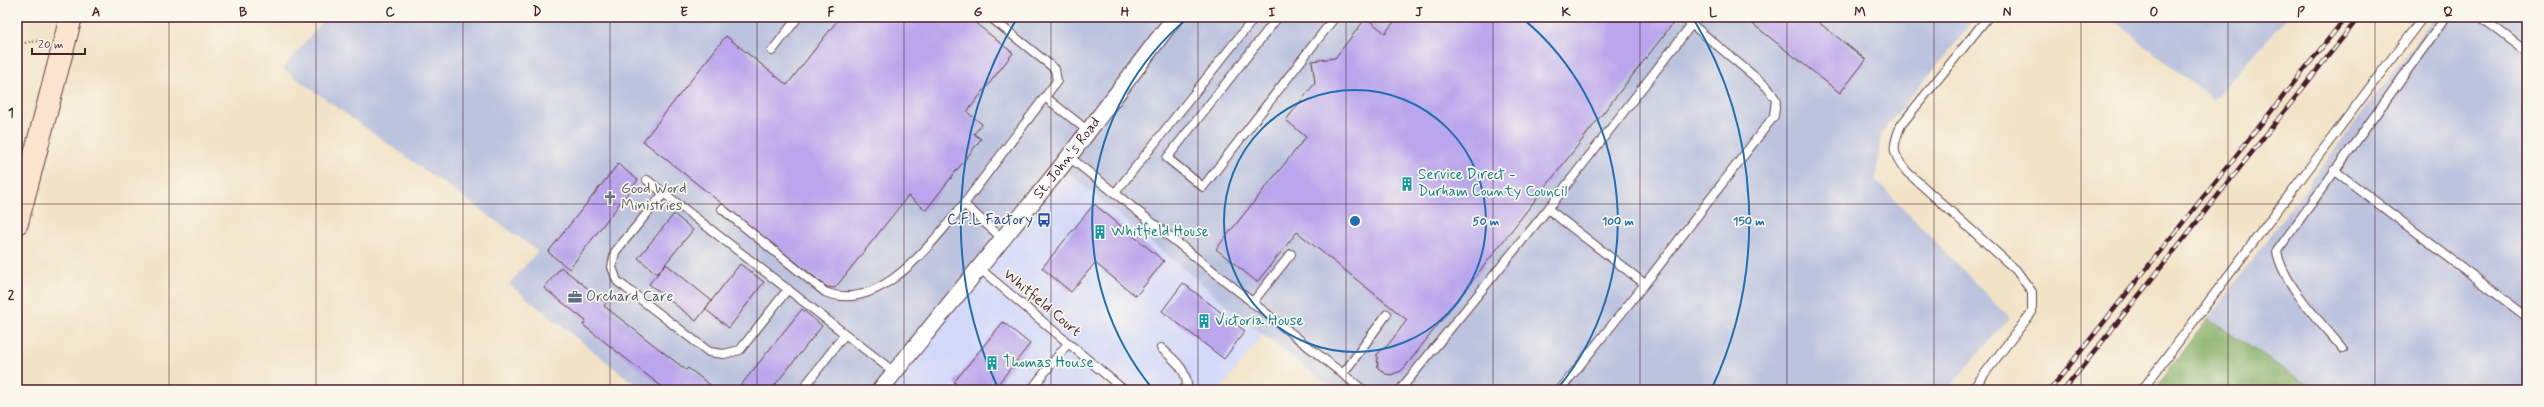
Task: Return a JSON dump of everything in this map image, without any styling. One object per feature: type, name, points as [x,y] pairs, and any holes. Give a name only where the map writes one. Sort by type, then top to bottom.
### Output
[{"type":"main road","points":[[17,223],[71,17]]},
{"type":"street","name":"St. John's Road","points":[[880,390],[1003,239],[1175,17]]},
{"type":"lane","points":[[772,51],[798,17]]},
{"type":"lane","points":[[722,209],[825,292],[836,297],[882,288],[898,276],[964,204],[1057,81],[1055,69],[990,17]]},
{"type":"lane","points":[[1114,193],[1255,17]]},
{"type":"lane","points":[[1278,17],[1167,158],[1204,187],[1335,17]]},
{"type":"lane","points":[[1560,390],[1645,284],[1774,116],[1776,100],[1767,87],[1683,17]]},
{"type":"lane","points":[[1972,390],[2032,312],[2032,292],[2016,270],[1907,172],[1896,159],[1893,144],[1901,125],[1988,17]]},
{"type":"lane","points":[[2142,390],[2423,17]]},
{"type":"lane","points":[[2343,349],[2294,287],[2278,259],[2277,251],[2334,170],[2446,17]]},
{"type":"lane","points":[[2481,17],[2527,52]]},
{"type":"lane","points":[[1400,390],[1548,209],[1692,24]]},
{"type":"lane","points":[[1045,97],[1087,130]]},
{"type":"lane","points":[[1068,156],[1363,390]]},
{"type":"lane","points":[[2334,170],[2527,317]]},
{"type":"lane","points":[[647,180],[894,372]]},
{"type":"lane","points":[[664,193],[615,252],[612,267],[617,281],[709,352],[724,354],[740,350],[788,289]]},
{"type":"lane","points":[[964,204],[1003,239]]},
{"type":"lane","points":[[1548,209],[1645,284]]},
{"type":"lane","points":[[1252,303],[1291,254]]},
{"type":"lane","name":"Whitfield Court","points":[[978,268],[1124,390]]},
{"type":"lane","points":[[1343,374],[1386,314]]},
{"type":"lane","points":[[802,390],[845,334]]},
{"type":"lane","points":[[1031,390],[1068,343]]},
{"type":"lane","points":[[1161,348],[1177,363],[1186,376],[1187,385],[1183,390]]},
{"type":"path","points":[[17,44],[50,40],[64,43]]},
{"type":"shaded area","points":[[326,17],[1977,17],[1881,133],[1876,180],[2009,318],[1947,390],[1334,390],[1263,335],[1061,167],[880,390],[642,390],[509,284],[538,251],[283,69]]},
{"type":"shaded area","points":[[2109,17],[2287,17],[2214,100]]},
{"type":"shaded area","points":[[2434,17],[2527,17],[2527,390],[2315,390],[2208,319]]},
{"type":"shaded area","points":[[1061,167],[1263,335],[1220,390],[880,390]]},
{"type":"green space","points":[[2208,319],[2315,390],[2154,390]]},
{"type":"building","points":[[840,17],[968,17],[1013,53],[967,112],[982,124],[974,134],[981,139],[926,210],[908,196],[835,288],[827,287],[643,141],[726,36],[787,85]]},
{"type":"building","name":"Service Direct - Durham County Council","points":[[1398,17],[1678,17],[1405,367],[1401,371],[1391,375],[1386,374],[1378,368],[1377,354],[1388,345],[1407,320],[1297,232],[1257,282],[1216,249],[1306,137],[1286,120],[1315,83],[1312,61],[1335,58],[1366,18],[1385,33]]},
{"type":"building","points":[[1744,17],[1812,17],[1866,60],[1840,93]]},
{"type":"building","points":[[618,164],[638,180],[569,269],[548,252]]},
{"type":"building","name":"Whitfield House","points":[[1094,204],[1164,261],[1136,296],[1095,263],[1071,292],[1042,268]]},
{"type":"building","points":[[674,214],[693,230],[657,274],[638,258]]},
{"type":"building","points":[[666,264],[712,301],[696,321],[649,284]]},
{"type":"building","points":[[740,264],[764,282],[729,328],[705,309]]},
{"type":"building","points":[[561,267],[606,303],[604,306],[686,370],[688,368],[717,390],[666,390],[583,325],[586,321],[544,288]]},
{"type":"building","name":"Victoria House","points":[[1183,283],[1245,331],[1224,359],[1162,311]]},
{"type":"building","points":[[802,309],[822,326],[771,390],[737,390]]},
{"type":"building","name":"Thomas House","points":[[1003,322],[1030,344],[993,390],[964,390],[954,382]]},
{"type":"railway","points":[[2050,390],[2346,17]]},
{"type":"railway","points":[[2064,390],[2359,17]]},
{"type":"place","name":"Service Direct - Durham County Council","points":[[1407,184]]},
{"type":"place","name":"Good Word Ministries","points":[[610,198]]},
{"type":"place","name":"C.F.L Factory","points":[[1044,220]]},
{"type":"place","name":"Whitfield House","points":[[1100,232]]},
{"type":"place","name":"Orchard Care","points":[[575,297]]},
{"type":"place","name":"Victoria House","points":[[1204,321]]},
{"type":"place","name":"Thomas House","points":[[992,363]]}]
